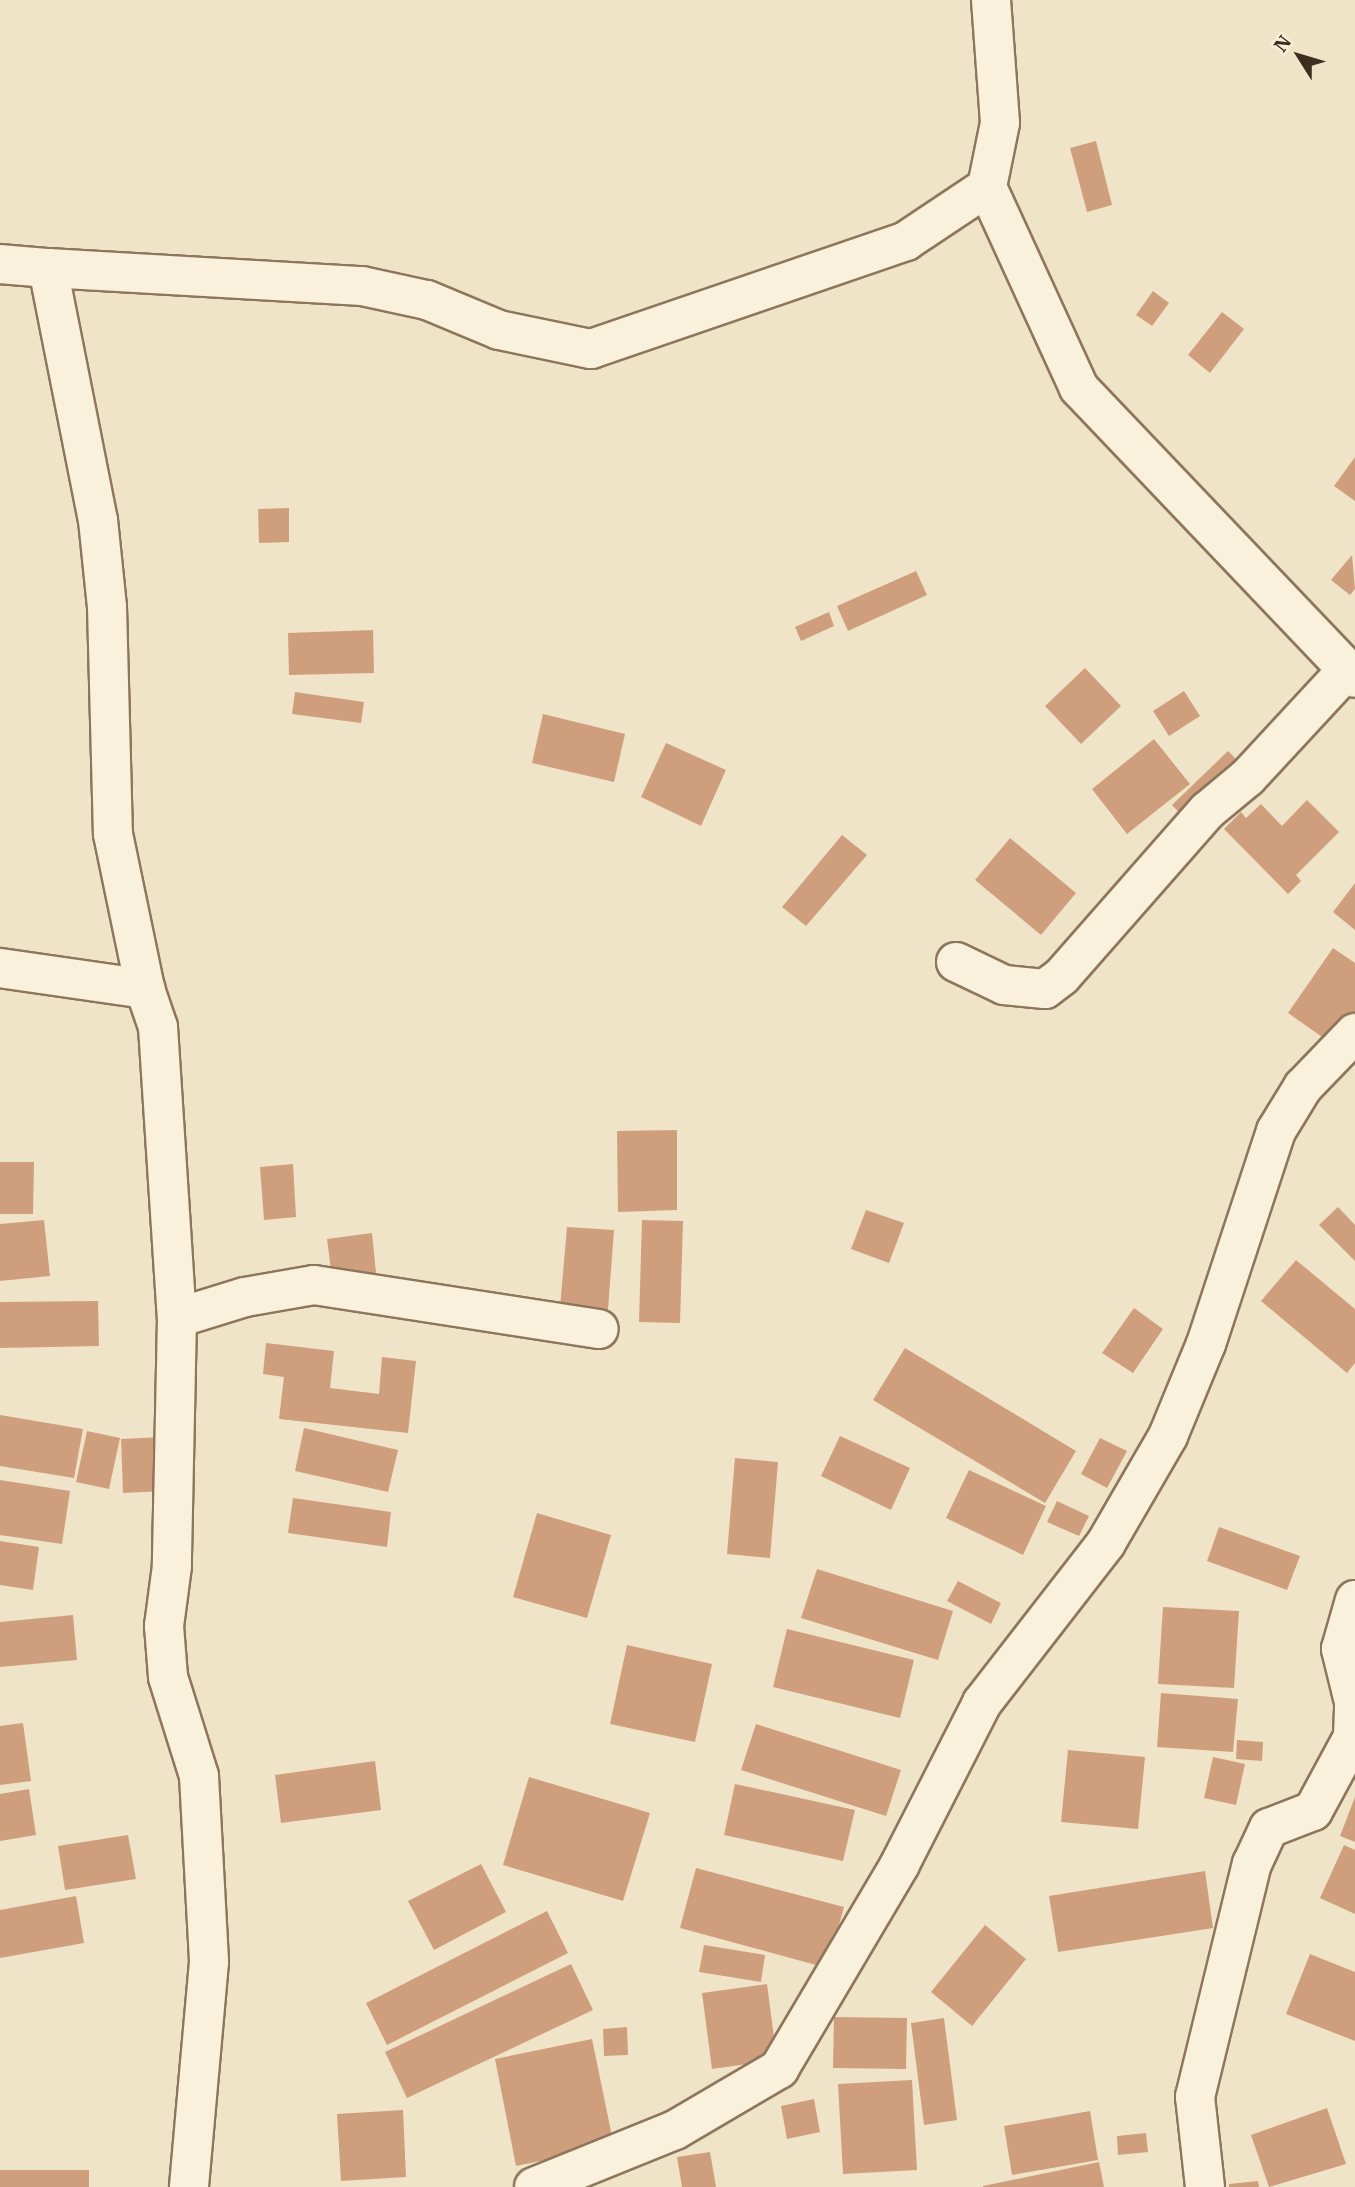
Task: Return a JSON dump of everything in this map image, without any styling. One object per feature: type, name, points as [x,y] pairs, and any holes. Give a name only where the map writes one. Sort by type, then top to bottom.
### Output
[{"type":"street","points":[[956,962],[1004,985],[1045,989],[1062,976],[1207,811],[1248,777],[1351,674],[1079,388],[987,187],[999,123],[991,0]]},
{"type":"street","points":[[0,264],[362,286],[427,300],[499,330],[591,349],[906,241],[987,187]]},
{"type":"street","points":[[48,268],[98,520],[107,607],[113,834],[145,989],[158,1027],[177,1318],[172,1566],[164,1626],[168,1677],[199,1776],[209,1962],[189,2187]]},
{"type":"street","points":[[0,968],[145,989]]},
{"type":"street","points":[[534,2187],[675,2130],[779,2069],[787,2058],[900,1864],[982,1703],[1106,1543],[1168,1436],[1206,1344],[1276,1131],[1303,1087],[1355,1033]]},
{"type":"street","points":[[177,1318],[245,1297],[314,1285],[599,1329]]},
{"type":"street","points":[[1205,2187],[1195,2097],[1252,1864],[1269,1828],[1313,1811],[1353,1737],[1354,1702],[1341,1649],[1355,1600]]},
{"type":"building","points":[[1096,141],[1112,205],[1087,212],[1070,148]]},
{"type":"building","points":[[1153,291],[1169,303],[1152,326],[1136,315]]},
{"type":"building","points":[[1222,312],[1244,329],[1210,373],[1188,355]]},
{"type":"building","points":[[1355,457],[1355,501],[1334,486]]},
{"type":"building","points":[[289,508],[289,542],[259,543],[258,509]]},
{"type":"building","points":[[1352,555],[1355,589],[1350,595],[1331,580]]},
{"type":"building","points":[[916,571],[927,595],[848,631],[837,606]]},
{"type":"building","points":[[829,612],[834,626],[801,641],[795,627]]},
{"type":"building","points":[[373,630],[374,673],[289,675],[288,633]]},
{"type":"building","points":[[1085,668],[1121,706],[1081,744],[1045,706]]},
{"type":"building","points":[[1184,691],[1200,716],[1169,736],[1153,711]]},
{"type":"building","points":[[295,692],[364,702],[361,723],[292,714]]},
{"type":"building","points":[[543,714],[625,734],[614,782],[532,763]]},
{"type":"building","points":[[1154,739],[1190,784],[1127,834],[1092,789]]},
{"type":"building","points":[[666,743],[726,770],[701,826],[641,797]]},
{"type":"building","points":[[1228,751],[1243,766],[1186,820],[1172,805]]},
{"type":"building","points":[[1307,800],[1339,832],[1296,875],[1301,881],[1288,894],[1224,829],[1241,812],[1246,818],[1261,804],[1282,826]]},
{"type":"building","points":[[842,835],[867,855],[806,926],[782,907]]},
{"type":"building","points":[[1010,838],[1076,893],[1041,935],[975,880]]},
{"type":"building","points":[[1355,883],[1355,930],[1333,912]]},
{"type":"building","points":[[1333,948],[1355,963],[1355,1018],[1335,1046],[1288,1013]]},
{"type":"building","points":[[677,1130],[677,1210],[618,1212],[617,1131]]},
{"type":"building","points":[[0,1162],[34,1162],[33,1214],[0,1214]]},
{"type":"building","points":[[293,1164],[296,1217],[264,1220],[260,1167]]},
{"type":"building","points":[[1338,1207],[1355,1225],[1355,1261],[1319,1225]]},
{"type":"building","points":[[866,1210],[904,1223],[889,1263],[851,1249]]},
{"type":"building","points":[[44,1220],[50,1276],[0,1281],[0,1224]]},
{"type":"building","points":[[642,1220],[683,1221],[680,1323],[639,1322]]},
{"type":"building","points":[[567,1227],[614,1230],[607,1323],[559,1319]]},
{"type":"building","points":[[372,1233],[376,1273],[332,1278],[327,1239]]},
{"type":"building","points":[[1296,1260],[1355,1309],[1355,1363],[1347,1373],[1261,1301]]},
{"type":"building","points":[[98,1301],[99,1346],[0,1348],[0,1302]]},
{"type":"building","points":[[1134,1308],[1163,1329],[1133,1373],[1102,1353]]},
{"type":"building","points":[[266,1343],[334,1351],[330,1388],[379,1394],[382,1357],[416,1361],[408,1433],[279,1419],[284,1377],[263,1374]]},
{"type":"building","points":[[905,1348],[1076,1451],[1045,1503],[873,1400]]},
{"type":"building","points":[[0,1415],[83,1429],[74,1478],[0,1466]]},
{"type":"building","points":[[304,1428],[398,1450],[388,1492],[295,1471]]},
{"type":"building","points":[[87,1431],[120,1438],[109,1489],[76,1482]]},
{"type":"building","points":[[840,1436],[910,1468],[891,1510],[821,1476]]},
{"type":"building","points":[[163,1437],[165,1491],[123,1493],[121,1439]]},
{"type":"building","points":[[1100,1438],[1127,1451],[1107,1488],[1081,1474]]},
{"type":"building","points":[[735,1458],[778,1462],[770,1558],[727,1554]]},
{"type":"building","points":[[969,1470],[1046,1506],[1023,1555],[946,1518]]},
{"type":"building","points":[[0,1480],[70,1491],[62,1544],[0,1535]]},
{"type":"building","points":[[293,1498],[391,1512],[387,1547],[288,1533]]},
{"type":"building","points":[[1057,1501],[1089,1516],[1079,1536],[1047,1522]]},
{"type":"building","points":[[537,1513],[611,1535],[587,1618],[513,1597]]},
{"type":"building","points":[[1219,1527],[1300,1556],[1287,1590],[1207,1561]]},
{"type":"building","points":[[0,1541],[39,1547],[33,1590],[0,1585]]},
{"type":"building","points":[[817,1569],[953,1611],[938,1660],[801,1618]]},
{"type":"building","points":[[958,1581],[1001,1603],[991,1624],[947,1601]]},
{"type":"building","points":[[1163,1607],[1239,1611],[1234,1688],[1158,1684]]},
{"type":"building","points":[[73,1615],[77,1660],[0,1667],[0,1622]]},
{"type":"building","points":[[787,1629],[914,1660],[900,1718],[773,1687]]},
{"type":"building","points":[[627,1645],[712,1664],[695,1742],[610,1724]]},
{"type":"building","points":[[1161,1693],[1238,1699],[1233,1752],[1157,1747]]},
{"type":"building","points":[[23,1723],[31,1781],[0,1785],[0,1726]]},
{"type":"building","points":[[756,1724],[901,1770],[886,1816],[741,1770]]},
{"type":"building","points":[[1237,1740],[1263,1742],[1262,1761],[1236,1759]]},
{"type":"building","points":[[1068,1750],[1145,1757],[1138,1829],[1061,1822]]},
{"type":"building","points":[[1213,1757],[1245,1764],[1236,1805],[1204,1798]]},
{"type":"building","points":[[375,1761],[381,1810],[281,1823],[275,1775]]},
{"type":"building","points":[[529,1777],[650,1813],[623,1901],[503,1865]]},
{"type":"building","points":[[735,1784],[855,1810],[843,1861],[724,1835]]},
{"type":"building","points":[[29,1789],[36,1835],[0,1841],[0,1794]]},
{"type":"building","points":[[1355,1797],[1355,1842],[1340,1836]]},
{"type":"building","points":[[128,1835],[136,1879],[65,1890],[58,1846]]},
{"type":"building","points":[[1344,1845],[1355,1850],[1355,1914],[1320,1898]]},
{"type":"building","points":[[481,1864],[506,1912],[434,1950],[408,1901]]},
{"type":"building","points":[[696,1868],[844,1907],[827,1968],[680,1928]]},
{"type":"building","points":[[1205,1871],[1213,1928],[1058,1952],[1049,1896]]},
{"type":"building","points":[[76,1896],[84,1943],[0,1958],[0,1910]]},
{"type":"building","points":[[547,1911],[568,1953],[387,2045],[366,2003]]},
{"type":"building","points":[[985,1925],[1026,1959],[972,2026],[931,1992]]},
{"type":"building","points":[[704,1945],[765,1955],[761,1982],[699,1972]]},
{"type":"building","points":[[1310,1954],[1355,1972],[1355,2041],[1286,2014]]},
{"type":"building","points":[[571,1964],[593,2010],[407,2098],[385,2052]]},
{"type":"building","points":[[767,1984],[777,2060],[712,2069],[702,1993]]},
{"type":"building","points":[[834,2017],[907,2018],[906,2069],[833,2068]]},
{"type":"building","points":[[944,2018],[957,2120],[924,2125],[911,2023]]},
{"type":"building","points":[[627,2027],[628,2055],[604,2056],[603,2029]]},
{"type":"building","points":[[592,2039],[614,2146],[516,2166],[495,2059]]},
{"type":"building","points":[[912,2080],[917,2170],[843,2174],[838,2084]]},
{"type":"building","points":[[814,2099],[820,2132],[787,2139],[781,2106]]},
{"type":"building","points":[[1327,2108],[1346,2164],[1269,2187],[1251,2135]]},
{"type":"building","points":[[403,2110],[406,2177],[341,2181],[337,2114]]},
{"type":"building","points":[[1090,2111],[1098,2160],[1012,2175],[1004,2126]]},
{"type":"building","points":[[1146,2133],[1148,2152],[1118,2155],[1117,2136]]},
{"type":"building","points":[[710,2152],[716,2187],[682,2187],[677,2157]]},
{"type":"building","points":[[1099,2162],[1104,2187],[983,2187],[983,2186]]},
{"type":"building","points":[[0,2170],[89,2170],[89,2187],[0,2187]]},
{"type":"building","points":[[1258,2181],[1259,2187],[1229,2187],[1229,2184]]}]
